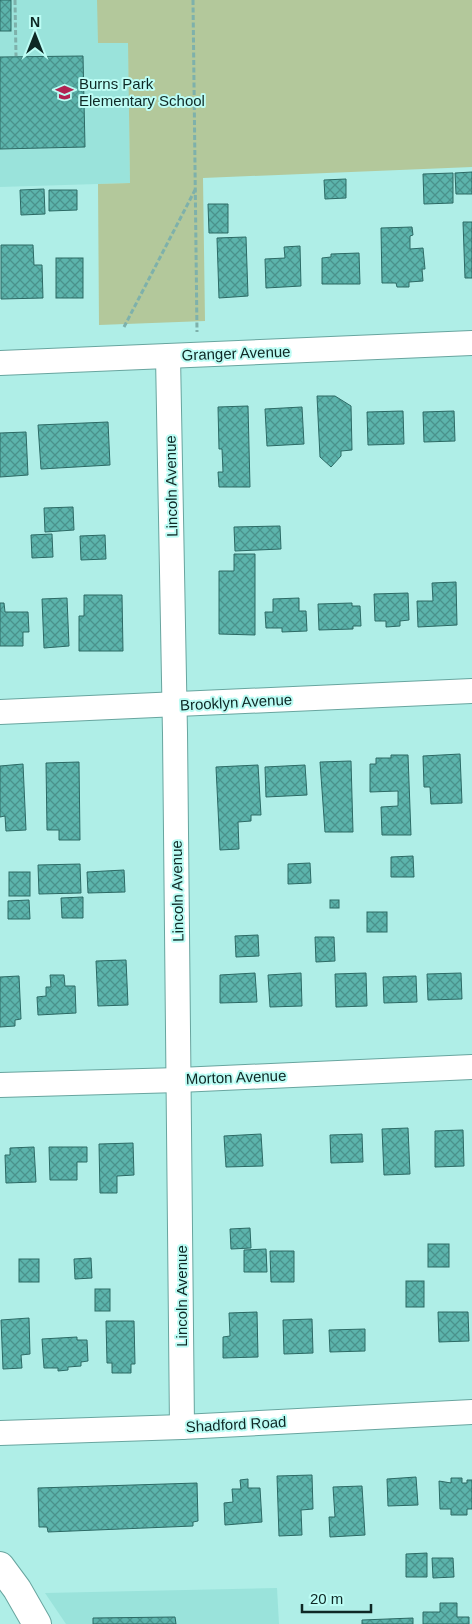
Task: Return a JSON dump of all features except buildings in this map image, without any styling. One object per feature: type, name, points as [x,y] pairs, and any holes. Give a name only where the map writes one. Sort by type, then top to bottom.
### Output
[{"type":"main road","points":[[0,1566],[37,1624]]},
{"type":"street","name":"Granger Avenue","points":[[0,363],[472,343]]},
{"type":"street","name":"Lincoln Avenue","points":[[168,356],[179,1080],[182,1426]]},
{"type":"street","name":"Brooklyn Avenue","points":[[0,712],[472,691]]},
{"type":"street","name":"Morton Avenue","points":[[0,1085],[179,1080],[472,1067]]},
{"type":"street","name":"Shadford Road","points":[[0,1433],[472,1412]]},
{"type":"path","points":[[15,0],[16,56]]},
{"type":"path","points":[[193,0],[197,340]]},
{"type":"path","points":[[124,327],[196,189]]},
{"type":"shaded area","name":"Burns Park Elementary School","points":[[0,0],[128,0],[130,183],[0,187]]},
{"type":"shaded area","points":[[277,1588],[279,1624],[66,1624],[45,1593]]},
{"type":"green space","points":[[97,0],[472,0],[472,167],[203,178],[205,321],[99,325],[98,184],[130,183],[128,43],[98,43]]},
{"type":"place","name":"Burns Park Elementary School","points":[[65,92]]}]
